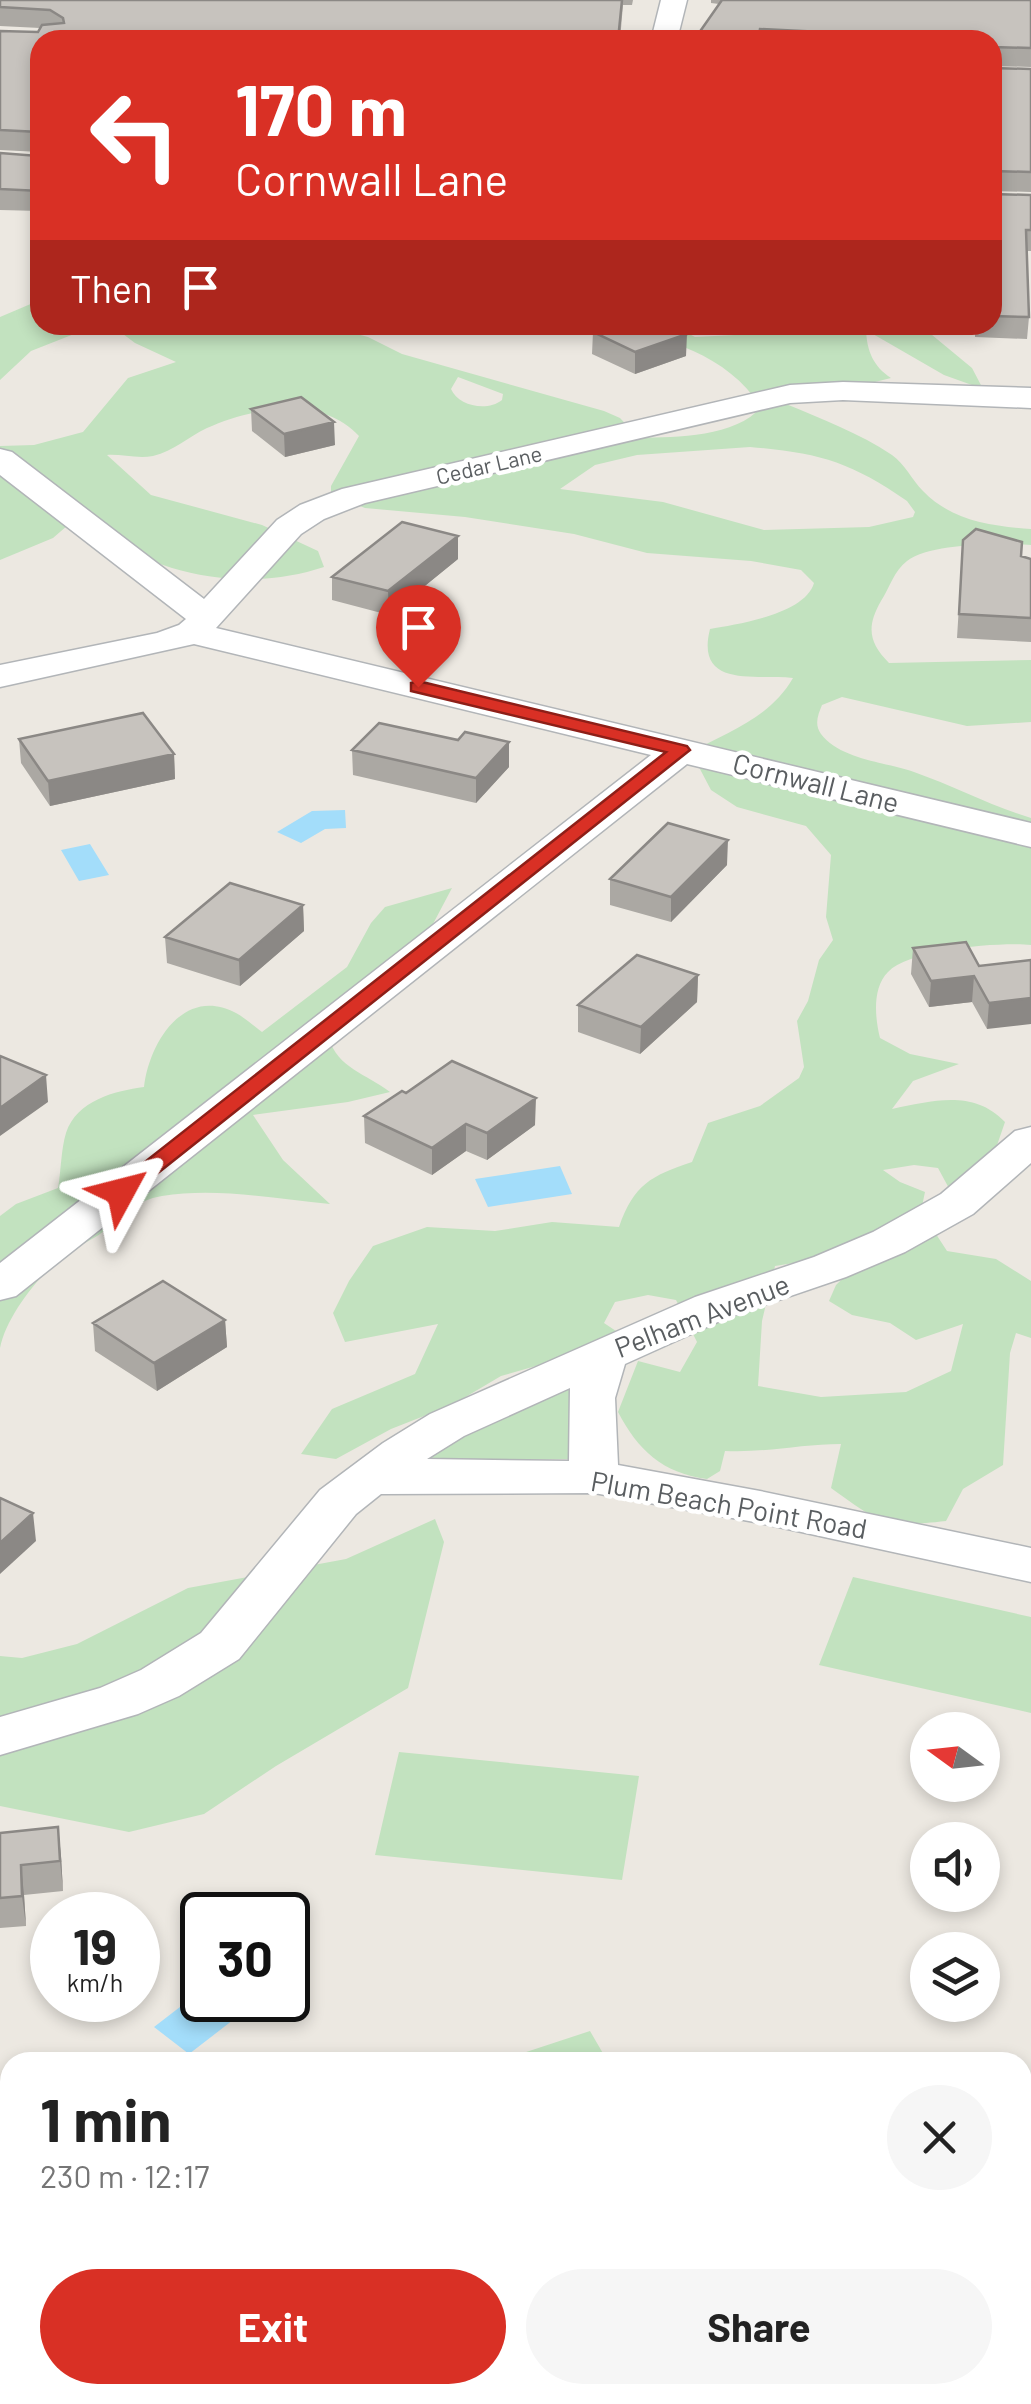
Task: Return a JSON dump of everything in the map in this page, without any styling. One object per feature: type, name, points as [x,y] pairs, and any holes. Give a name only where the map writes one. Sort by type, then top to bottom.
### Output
[{"type":"street","points":[[666,30],[674,0]]},
{"type":"street","name":"Cedar Lane","points":[[199,625],[289,527],[312,512],[354,496],[790,394],[843,391],[1031,398]]},
{"type":"street","name":"Cornwall Lane","points":[[0,459],[199,625],[681,750],[1031,835]]},
{"type":"street","points":[[0,676],[165,642],[199,625]]},
{"type":"street","points":[[0,1286],[681,750]]},
{"type":"street","name":"Pelham Avenue","points":[[0,1736],[119,1701],[160,1683],[220,1646],[322,1518],[364,1480],[447,1426],[712,1307],[830,1267],[889,1242],[956,1204],[1031,1140]]},
{"type":"street","points":[[594,1478],[591,1398],[604,1354]]},
{"type":"street","name":"Plum Beach Point Road","points":[[364,1480],[425,1475],[594,1478],[760,1507],[1031,1565]]},
{"type":"green space","points":[[30,304],[30,335],[72,335],[31,351],[0,380],[0,317]]},
{"type":"green space","points":[[124,335],[360,335],[402,354],[604,411],[620,418],[639,438],[721,430],[750,417],[761,407],[747,389],[713,361],[647,335],[867,335],[872,357],[891,378],[786,404],[892,455],[923,491],[946,509],[987,524],[1031,529],[1031,545],[949,547],[907,561],[876,610],[872,634],[877,649],[889,663],[1031,660],[1031,722],[967,726],[842,697],[822,705],[817,720],[821,734],[840,750],[914,772],[1031,818],[1031,945],[978,946],[915,958],[888,972],[877,995],[880,1038],[910,1054],[959,1064],[913,1081],[892,1109],[937,1101],[966,1101],[993,1112],[1005,1122],[994,1154],[951,1192],[938,1168],[914,1165],[883,1170],[925,1192],[921,1211],[947,1251],[996,1259],[1031,1281],[1031,1338],[1016,1333],[1010,1353],[1003,1465],[963,1489],[946,1521],[909,1524],[884,1520],[831,1488],[841,1444],[725,1451],[720,1471],[707,1479],[677,1471],[653,1458],[634,1438],[618,1412],[638,1361],[680,1372],[697,1342],[676,1300],[648,1295],[615,1302],[604,1323],[619,1333],[588,1351],[501,1376],[452,1405],[391,1429],[336,1459],[301,1454],[332,1409],[415,1374],[438,1324],[345,1342],[333,1313],[373,1246],[427,1227],[495,1231],[552,1222],[619,1227],[638,1191],[655,1177],[692,1162],[708,1123],[760,1106],[799,1078],[804,1067],[797,1021],[808,1001],[819,960],[833,940],[826,917],[831,855],[806,826],[737,807],[711,790],[691,752],[761,713],[793,678],[746,677],[720,670],[711,661],[710,629],[785,610],[808,594],[814,583],[801,570],[751,561],[647,553],[574,534],[465,517],[365,508],[331,495],[331,486],[359,436],[326,414],[286,409],[225,421],[153,456],[107,455],[151,495],[262,525],[318,551],[324,567],[268,578],[191,573],[147,559],[75,519],[53,538],[0,560],[0,446],[34,445],[83,432],[128,378],[176,362]],"holes":[[[458,377],[503,394],[496,404],[481,406],[460,400],[451,389]],[[750,447],[795,452],[850,468],[907,501],[915,512],[913,517],[869,527],[764,530],[663,502],[560,489],[595,465],[637,455]],[[806,1261],[848,1273],[836,1285],[829,1301],[852,1315],[890,1323],[916,1340],[963,1324],[951,1371],[906,1392],[821,1397],[758,1386],[762,1321],[775,1266]]]},
{"type":"green space","points":[[875,335],[932,335],[972,368],[983,389],[944,375]]},
{"type":"green space","points":[[452,888],[424,941],[329,1038],[346,1064],[390,1092],[253,1115],[283,1160],[330,1204],[204,1193],[145,1201],[50,1268],[15,1312],[0,1348],[0,1216],[16,1204],[58,1188],[66,1133],[79,1112],[98,1099],[144,1087],[153,1053],[172,1023],[185,1013],[217,1006],[236,1013],[262,1032],[347,967],[371,923],[385,907]]},
{"type":"green space","points":[[580,1380],[575,1459],[482,1460],[411,1468],[475,1418]]},
{"type":"green space","points":[[435,1519],[444,1542],[408,1688],[276,1766],[204,1814],[129,1832],[0,1806],[0,1656],[22,1658],[77,1644],[188,1588],[346,1559]]},
{"type":"green space","points":[[853,1577],[1031,1617],[1031,1713],[819,1665]]},
{"type":"green space","points":[[399,1752],[639,1776],[622,1880],[375,1855]]},
{"type":"green space","points":[[590,2031],[602,2052],[526,2052]]},
{"type":"water","points":[[345,810],[346,828],[325,829],[301,843],[277,832],[312,811]]},
{"type":"water","points":[[90,844],[109,875],[79,881],[61,850]]},
{"type":"water","points":[[560,1166],[572,1194],[488,1207],[475,1179]]},
{"type":"water","points":[[180,2007],[180,2022],[230,2022],[192,2052],[154,2027]]},
{"type":"building","points":[[0,0],[622,0],[619,30],[39,30],[42,25],[64,23],[63,18],[50,10],[0,7]]},
{"type":"building","points":[[722,0],[1031,0],[1031,48],[1002,47],[1002,30],[701,30]]},
{"type":"building","points":[[0,31],[30,32],[30,132],[0,130]]},
{"type":"building","points":[[1002,68],[1031,69],[1031,172],[1002,171]]},
{"type":"building","points":[[0,153],[30,155],[30,190],[0,189]]},
{"type":"building","points":[[1002,194],[1031,195],[1031,230],[1026,230],[1029,317],[1002,316]]},
{"type":"building","points":[[599,335],[684,335],[635,352]]},
{"type":"building","points":[[301,397],[334,422],[284,434],[251,409]]},
{"type":"building","points":[[402,522],[458,536],[388,591],[332,577]]},
{"type":"building","points":[[976,529],[1022,542],[1021,556],[1031,559],[1031,618],[959,614],[963,540]]},
{"type":"building","points":[[143,713],[174,754],[48,781],[19,739]]},
{"type":"building","points":[[379,723],[458,740],[465,732],[509,742],[476,778],[352,750]]},
{"type":"building","points":[[668,823],[728,840],[671,897],[610,879]]},
{"type":"building","points":[[230,883],[303,905],[239,960],[165,937]]},
{"type":"building","points":[[966,942],[979,966],[1031,960],[1031,998],[989,1003],[974,976],[931,981],[913,948]]},
{"type":"building","points":[[637,955],[698,975],[641,1027],[578,1005]]},
{"type":"building","points":[[0,1056],[46,1075],[0,1108]]},
{"type":"building","points":[[452,1061],[536,1098],[487,1133],[466,1124],[432,1148],[364,1116],[402,1091],[406,1093]]},
{"type":"building","points":[[163,1281],[225,1320],[154,1363],[93,1323]]},
{"type":"building","points":[[0,1498],[33,1513],[0,1543]]},
{"type":"building","points":[[58,1827],[60,1861],[21,1865],[22,1896],[0,1898],[0,1833]]},
{"type":"route","points":[[121,1192],[681,750],[418,687]]}]
